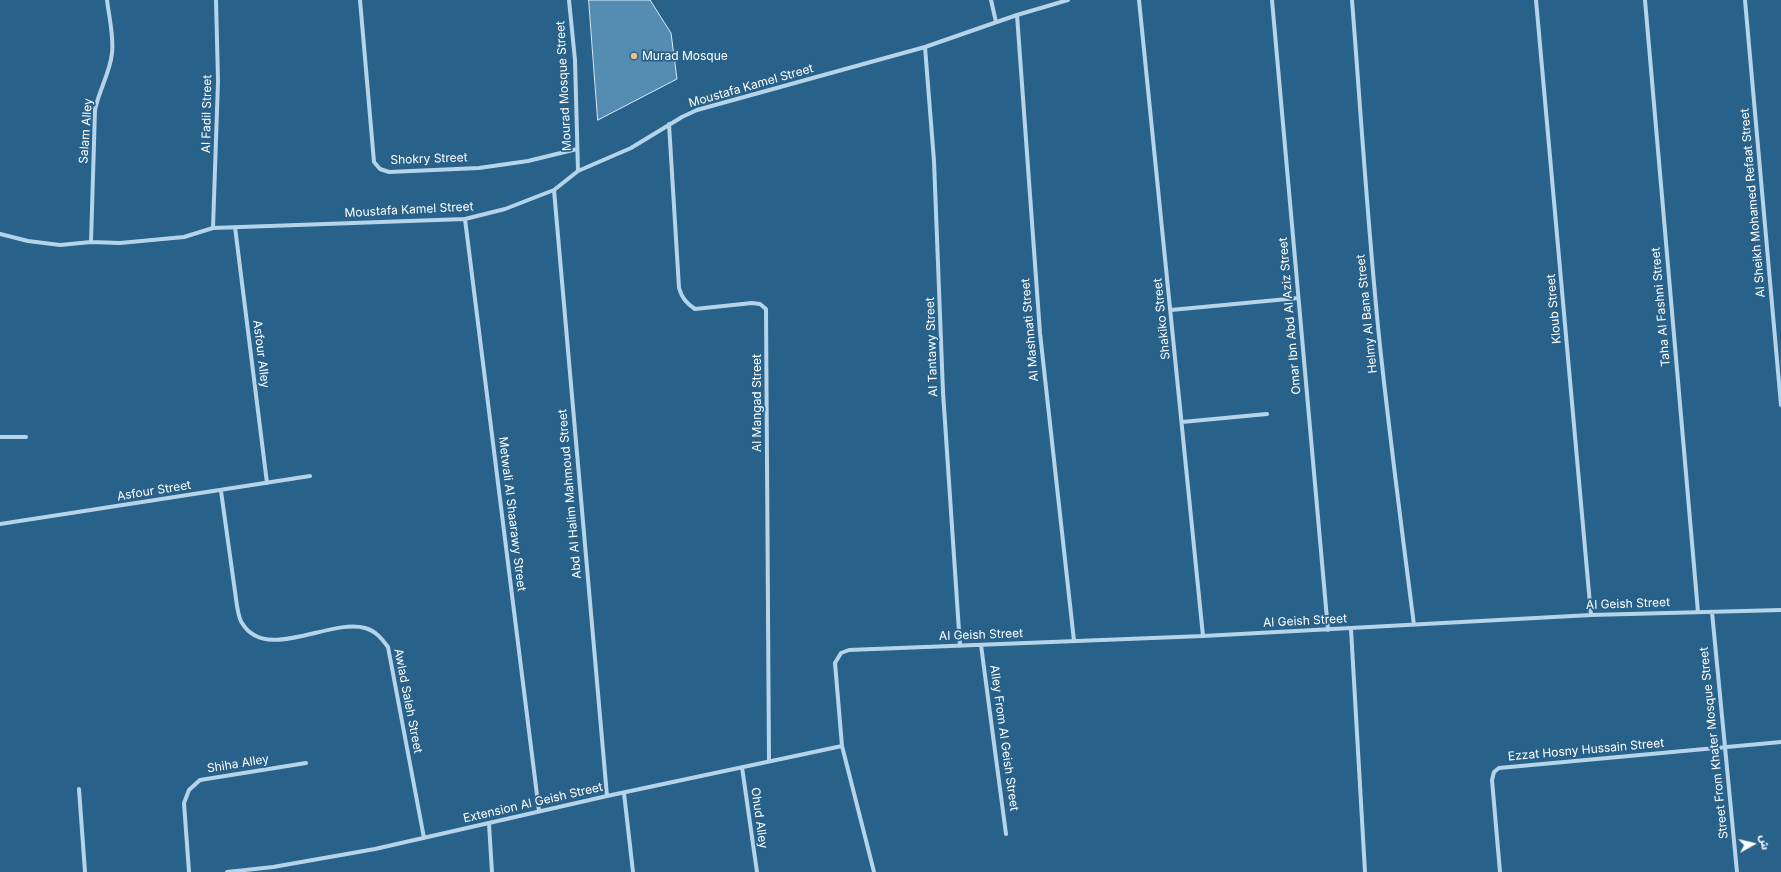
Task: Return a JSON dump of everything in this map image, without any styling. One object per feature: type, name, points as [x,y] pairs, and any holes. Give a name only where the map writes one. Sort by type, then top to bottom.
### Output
[{"type":"street","name":"Salam Alley","points":[[91,242],[94,110],[98,95],[109,68],[112,53],[112,38],[107,0]]},
{"type":"street","name":"Al Fadil Street","points":[[213,228],[218,81],[216,0]]},
{"type":"street","name":"Shokry Street","points":[[360,0],[374,162],[380,169],[389,172],[479,168],[528,161],[577,149]]},
{"type":"street","name":"Mourad Mosque Street","points":[[569,0],[575,60],[578,171]]},
{"type":"street","points":[[991,0],[996,22]]},
{"type":"street","name":"Moustafa Kamel Street","points":[[0,234],[28,241],[60,245],[91,242],[120,243],[152,241],[184,237],[213,228],[465,219],[505,210],[554,190],[578,171],[631,148],[669,124],[697,110],[925,47],[1016,15],[1068,0]]},
{"type":"street","name":"Shakiko Street","points":[[1139,0],[1171,310],[1202,636]]},
{"type":"street","name":"Omar Ibn Abd Al Aziz Street","points":[[1272,0],[1328,630]]},
{"type":"street","name":"Helmy Al Bana Street","points":[[1352,0],[1367,211],[1380,346],[1414,625]]},
{"type":"street","name":"Kloub Street","points":[[1536,0],[1591,615]]},
{"type":"street","name":"Taha Al Fashni Street","points":[[1645,0],[1698,612]]},
{"type":"street","name":"Al Sheikh Mohamed Refaat Street","points":[[1745,0],[1781,405]]},
{"type":"street","name":"Al Mashnati Street","points":[[1016,15],[1040,332],[1074,641]]},
{"type":"street","name":"Al Tantawy Street","points":[[925,47],[934,161],[943,392],[960,646]]},
{"type":"street","name":"Al Mangad Street","points":[[669,124],[680,288],[682,296],[687,304],[694,309],[752,303],[760,304],[766,309],[769,761]]},
{"type":"street","name":"Abd Al Halim Mahmoud Street","points":[[554,190],[607,796]]},
{"type":"street","name":"Metwali Al Shaarawy Street","points":[[465,219],[539,811]]},
{"type":"street","name":"Asfour Alley","points":[[236,227],[267,483]]},
{"type":"street","points":[[1171,310],[1298,298]]},
{"type":"street","points":[[1182,422],[1268,414]]},
{"type":"street","points":[[0,437],[26,437]]},
{"type":"street","name":"Asfour Street","points":[[0,524],[221,491],[310,476]]},
{"type":"street","name":"Awlad Saleh Street","points":[[221,491],[237,606],[241,623],[253,636],[270,641],[352,626],[367,628],[379,635],[388,647],[424,838]]},
{"type":"street","name":"Al Geish Street","points":[[842,746],[835,663],[841,653],[849,650],[1202,636],[1591,615],[1781,610]]},
{"type":"street","name":"Street From Khater Mosque Street","points":[[1712,612],[1737,872]]},
{"type":"street","points":[[1350,629],[1365,872]]},
{"type":"street","name":"Alley From Al Geish Street","points":[[981,645],[1006,834]]},
{"type":"street","name":"Ezzat Hosny Hussain Street","points":[[1500,872],[1492,780],[1494,772],[1499,768],[1781,742]]},
{"type":"street","points":[[842,746],[874,872]]},
{"type":"street","name":"Extension Al Geish Street","points":[[227,872],[272,867],[368,851],[489,824],[539,811],[842,746]]},
{"type":"street","name":"Shiha Alley","points":[[189,872],[184,803],[189,790],[200,780],[306,763]]},
{"type":"street","name":"Ohud Alley","points":[[742,767],[757,872]]},
{"type":"street","points":[[79,789],[85,872]]},
{"type":"street","points":[[624,793],[633,872]]},
{"type":"street","points":[[489,824],[492,872]]},
{"type":"building","name":"Murad Mosque","points":[[589,0],[650,0],[671,33],[677,79],[598,120]]},
{"type":"place","name":"Murad Mosque","points":[[634,56]]}]
